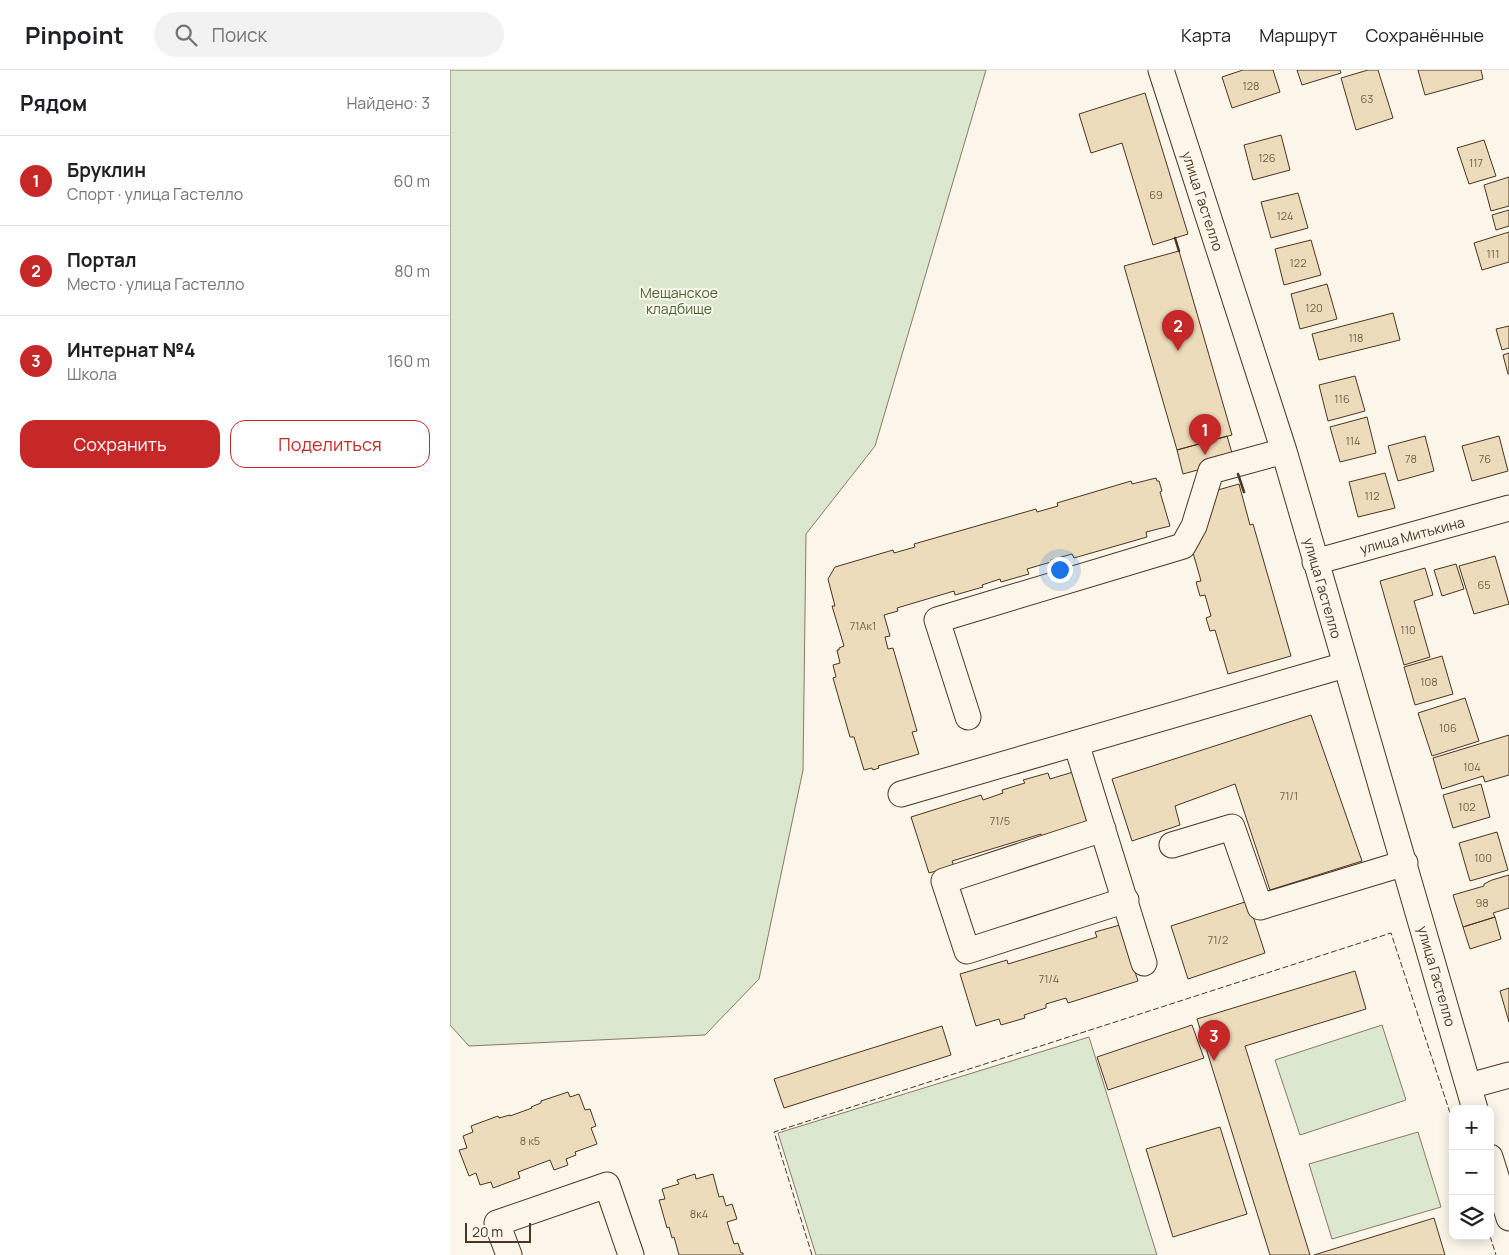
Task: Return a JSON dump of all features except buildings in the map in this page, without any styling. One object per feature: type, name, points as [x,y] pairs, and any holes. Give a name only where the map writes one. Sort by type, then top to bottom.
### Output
[{"type":"street","name":"улица Гастелло","points":[[1161,70],[1284,451],[1472,1098]]},
{"type":"street","points":[[968,717],[937,620],[1183,546],[1194,526],[1211,471],[1284,451]]},
{"type":"street","name":"улица Митькина","points":[[1316,562],[1509,508]]},
{"type":"street","points":[[901,794],[1345,665]]},
{"type":"street","points":[[1076,743],[1144,963]]},
{"type":"street","points":[[1172,845],[1232,827],[1260,907],[1405,863]]},
{"type":"street","points":[[1103,829],[944,881],[966,951],[1126,900]]},
{"type":"street","points":[[1472,1098],[1509,1076]]},
{"type":"street","points":[[1494,1170],[1509,1218]]},
{"type":"street","points":[[508,1255],[497,1223],[606,1185],[631,1255]]},
{"type":"green space","name":"Мещанское кладбище","points":[[450,70],[986,70],[875,446],[806,534],[803,770],[759,979],[705,1035],[469,1046],[450,1025]]},
{"type":"green space","points":[[1382,1025],[1406,1100],[1300,1135],[1275,1060]]},
{"type":"green space","points":[[1089,1037],[1157,1255],[816,1255],[778,1133]]},
{"type":"green space","points":[[1418,1132],[1441,1207],[1332,1239],[1309,1164]]},
{"type":"fence","points":[[812,1255],[774,1132],[1391,933],[1449,1110]]},
{"type":"fence","points":[[1491,1240],[1496,1255]]},
{"type":"wall","points":[[1175,238],[1179,251]]},
{"type":"wall","points":[[1238,474],[1244,492]]},
{"type":"place","name":"Портал","points":[[1178,351]]},
{"type":"place","name":"Бруклин","points":[[1205,455]]},
{"type":"place","name":"Интернат №4","points":[[1214,1061]]}]
